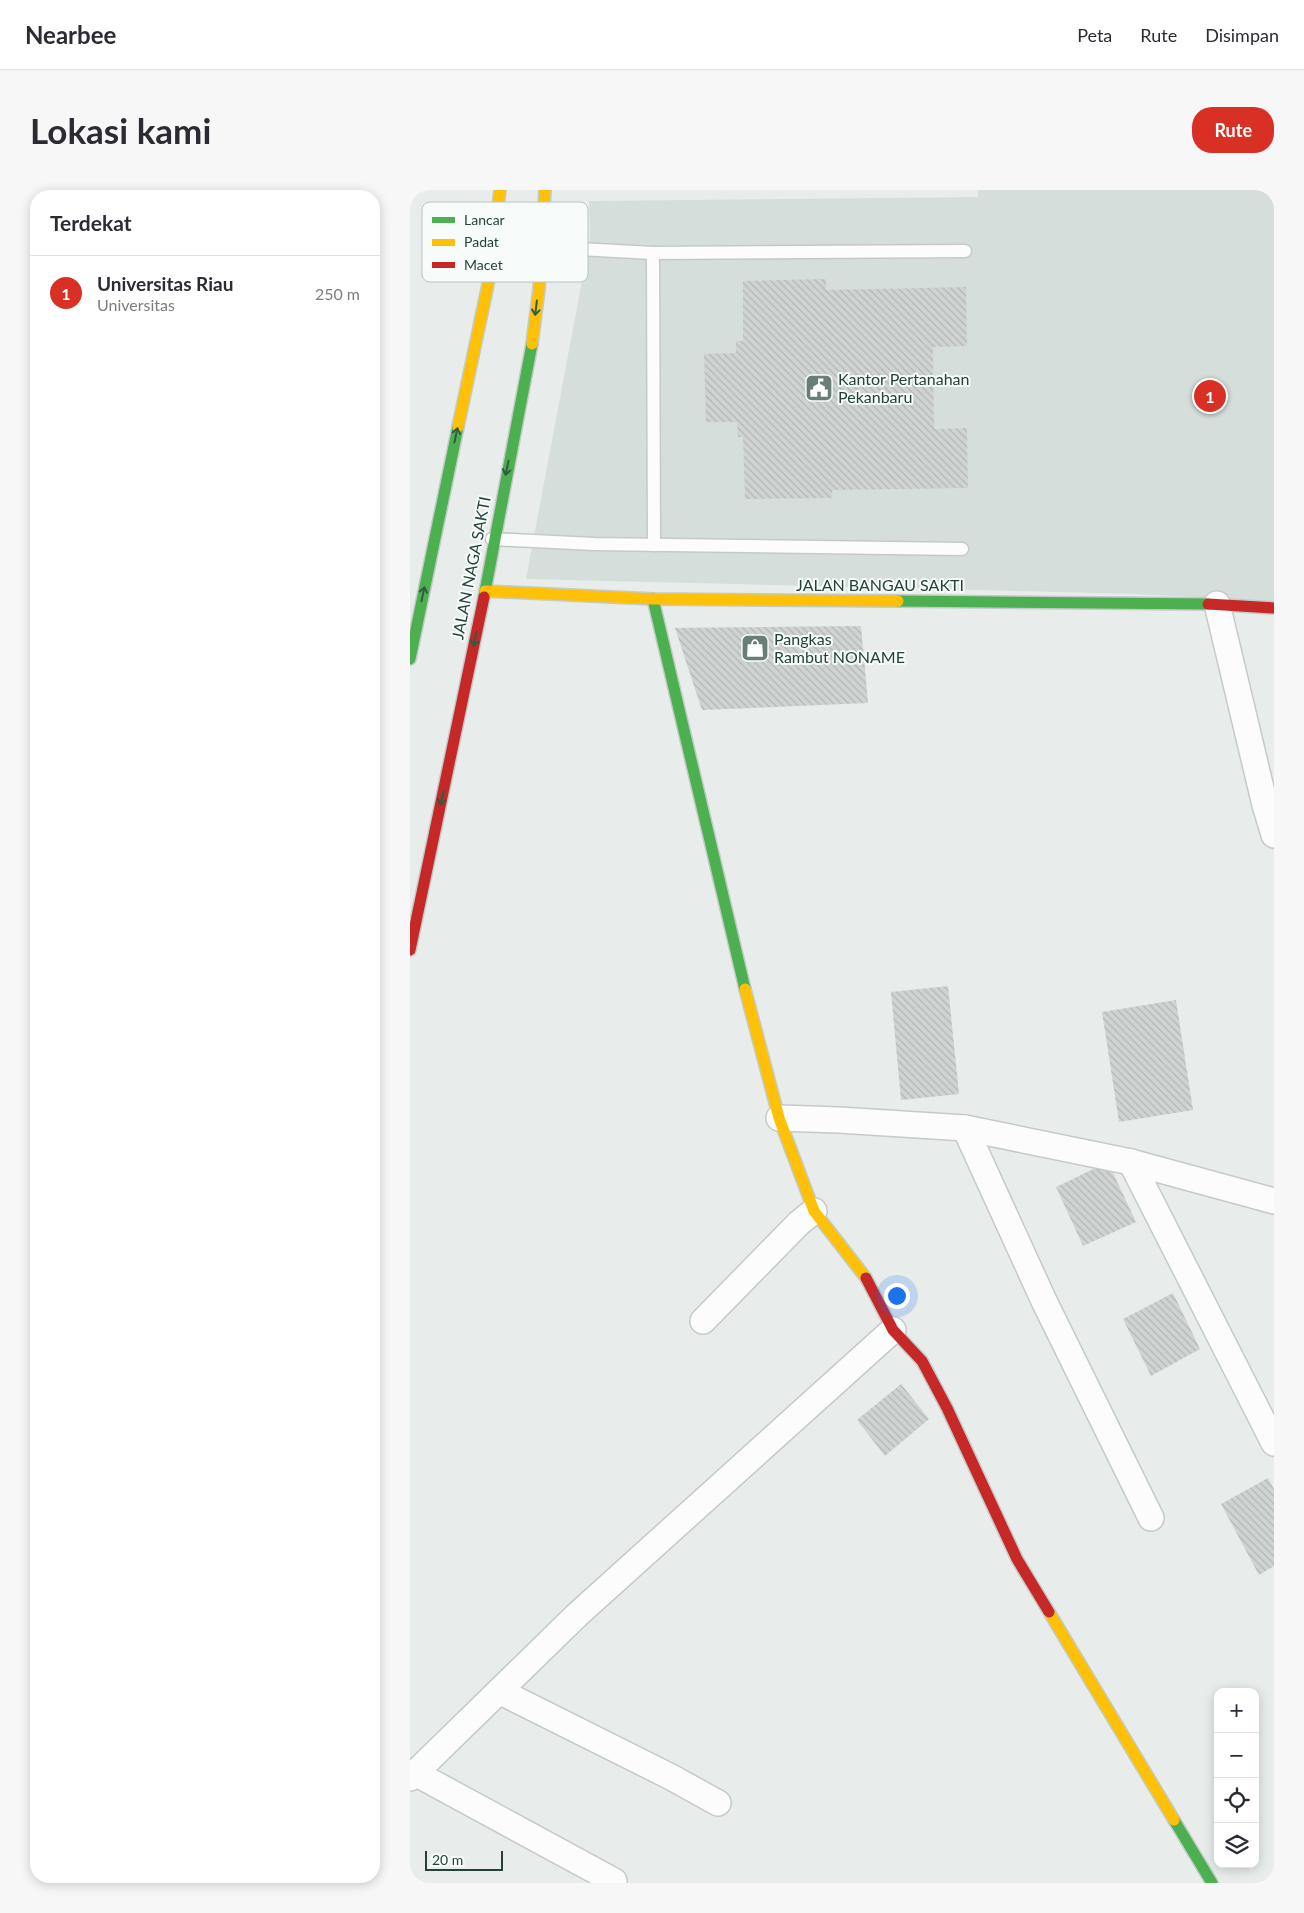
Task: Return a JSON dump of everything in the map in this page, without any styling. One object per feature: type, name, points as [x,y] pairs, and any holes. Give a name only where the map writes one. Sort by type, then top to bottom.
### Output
[{"type":"street","points":[[410,659],[489,282]]},
{"type":"street","name":"JALAN NAGA SAKTI","points":[[410,950],[485,591],[492,539],[531,348],[538,282]]},
{"type":"street","name":"JALAN BANGAU SAKTI","points":[[485,591],[653,599],[1217,604],[1274,608]]},
{"type":"street","points":[[653,599],[706,834],[779,1118],[814,1210],[868,1281],[893,1330],[922,1361],[947,1408],[1017,1559],[1212,1883]]},
{"type":"street","points":[[1217,604],[1274,835]]},
{"type":"street","points":[[779,1118],[965,1128],[1132,1162],[1274,1202]]},
{"type":"street","points":[[965,1128],[1044,1301],[1151,1518]]},
{"type":"street","points":[[1132,1162],[1274,1443]]},
{"type":"street","points":[[703,1321],[814,1210]]},
{"type":"street","points":[[614,1881],[412,1776],[577,1615],[893,1330]]},
{"type":"street","points":[[499,1691],[718,1803]]},
{"type":"lane","points":[[588,249],[653,253],[965,251]]},
{"type":"lane","points":[[653,253],[654,545]]},
{"type":"lane","points":[[492,539],[654,545],[962,549]]},
{"type":"shaded area","points":[[978,190],[1274,190],[1274,601],[1136,594],[526,579],[582,282],[588,282],[589,201],[978,197]]},
{"type":"building","name":"Kantor Pertanahan Pekanbaru","points":[[826,279],[826,290],[966,287],[967,346],[933,347],[934,429],[967,428],[968,488],[832,490],[832,498],[745,499],[743,437],[738,437],[737,422],[706,422],[704,354],[736,353],[736,341],[743,341],[743,281]]},
{"type":"building","points":[[861,626],[868,703],[702,710],[675,628]]},
{"type":"building","points":[[948,986],[959,1094],[901,1100],[891,992]]},
{"type":"building","points":[[1176,1000],[1193,1110],[1119,1122],[1102,1012]]},
{"type":"building","points":[[1108,1162],[1136,1222],[1083,1246],[1056,1187]]},
{"type":"building","points":[[1173,1293],[1200,1349],[1151,1376],[1123,1319]]},
{"type":"building","points":[[901,1384],[929,1419],[885,1456],[857,1420]]},
{"type":"building","points":[[1268,1478],[1274,1489],[1274,1566],[1259,1575],[1221,1504]]},
{"type":"traffic: fast","points":[[484,597],[532,344]]},
{"type":"traffic: fast","points":[[410,659],[458,427]]},
{"type":"traffic: fast","points":[[653,599],[745,989]]},
{"type":"traffic: fast","points":[[898,601],[1208,604]]},
{"type":"traffic: fast","points":[[1174,1820],[1212,1883]]},
{"type":"traffic: slow","points":[[499,202],[500,190]]},
{"type":"traffic: slow","points":[[544,202],[545,190]]},
{"type":"traffic: slow","points":[[458,427],[489,282]]},
{"type":"traffic: slow","points":[[532,344],[539,282]]},
{"type":"traffic: slow","points":[[485,591],[653,599],[898,601]]},
{"type":"traffic: slow","points":[[745,989],[779,1118],[814,1211],[866,1278]]},
{"type":"traffic: slow","points":[[1049,1612],[1174,1820]]},
{"type":"traffic: jam","points":[[410,950],[484,597]]},
{"type":"traffic: jam","points":[[1208,604],[1274,608]]},
{"type":"traffic: jam","points":[[866,1278],[893,1330],[922,1361],[947,1408],[1017,1559],[1049,1612]]},
{"type":"place","name":"Kantor Pertanahan Pekanbaru","points":[[819,388]]},
{"type":"place","name":"Universitas Riau","points":[[1210,396]]},
{"type":"place","name":"Pangkas Rambut NONAME","points":[[755,648]]}]
